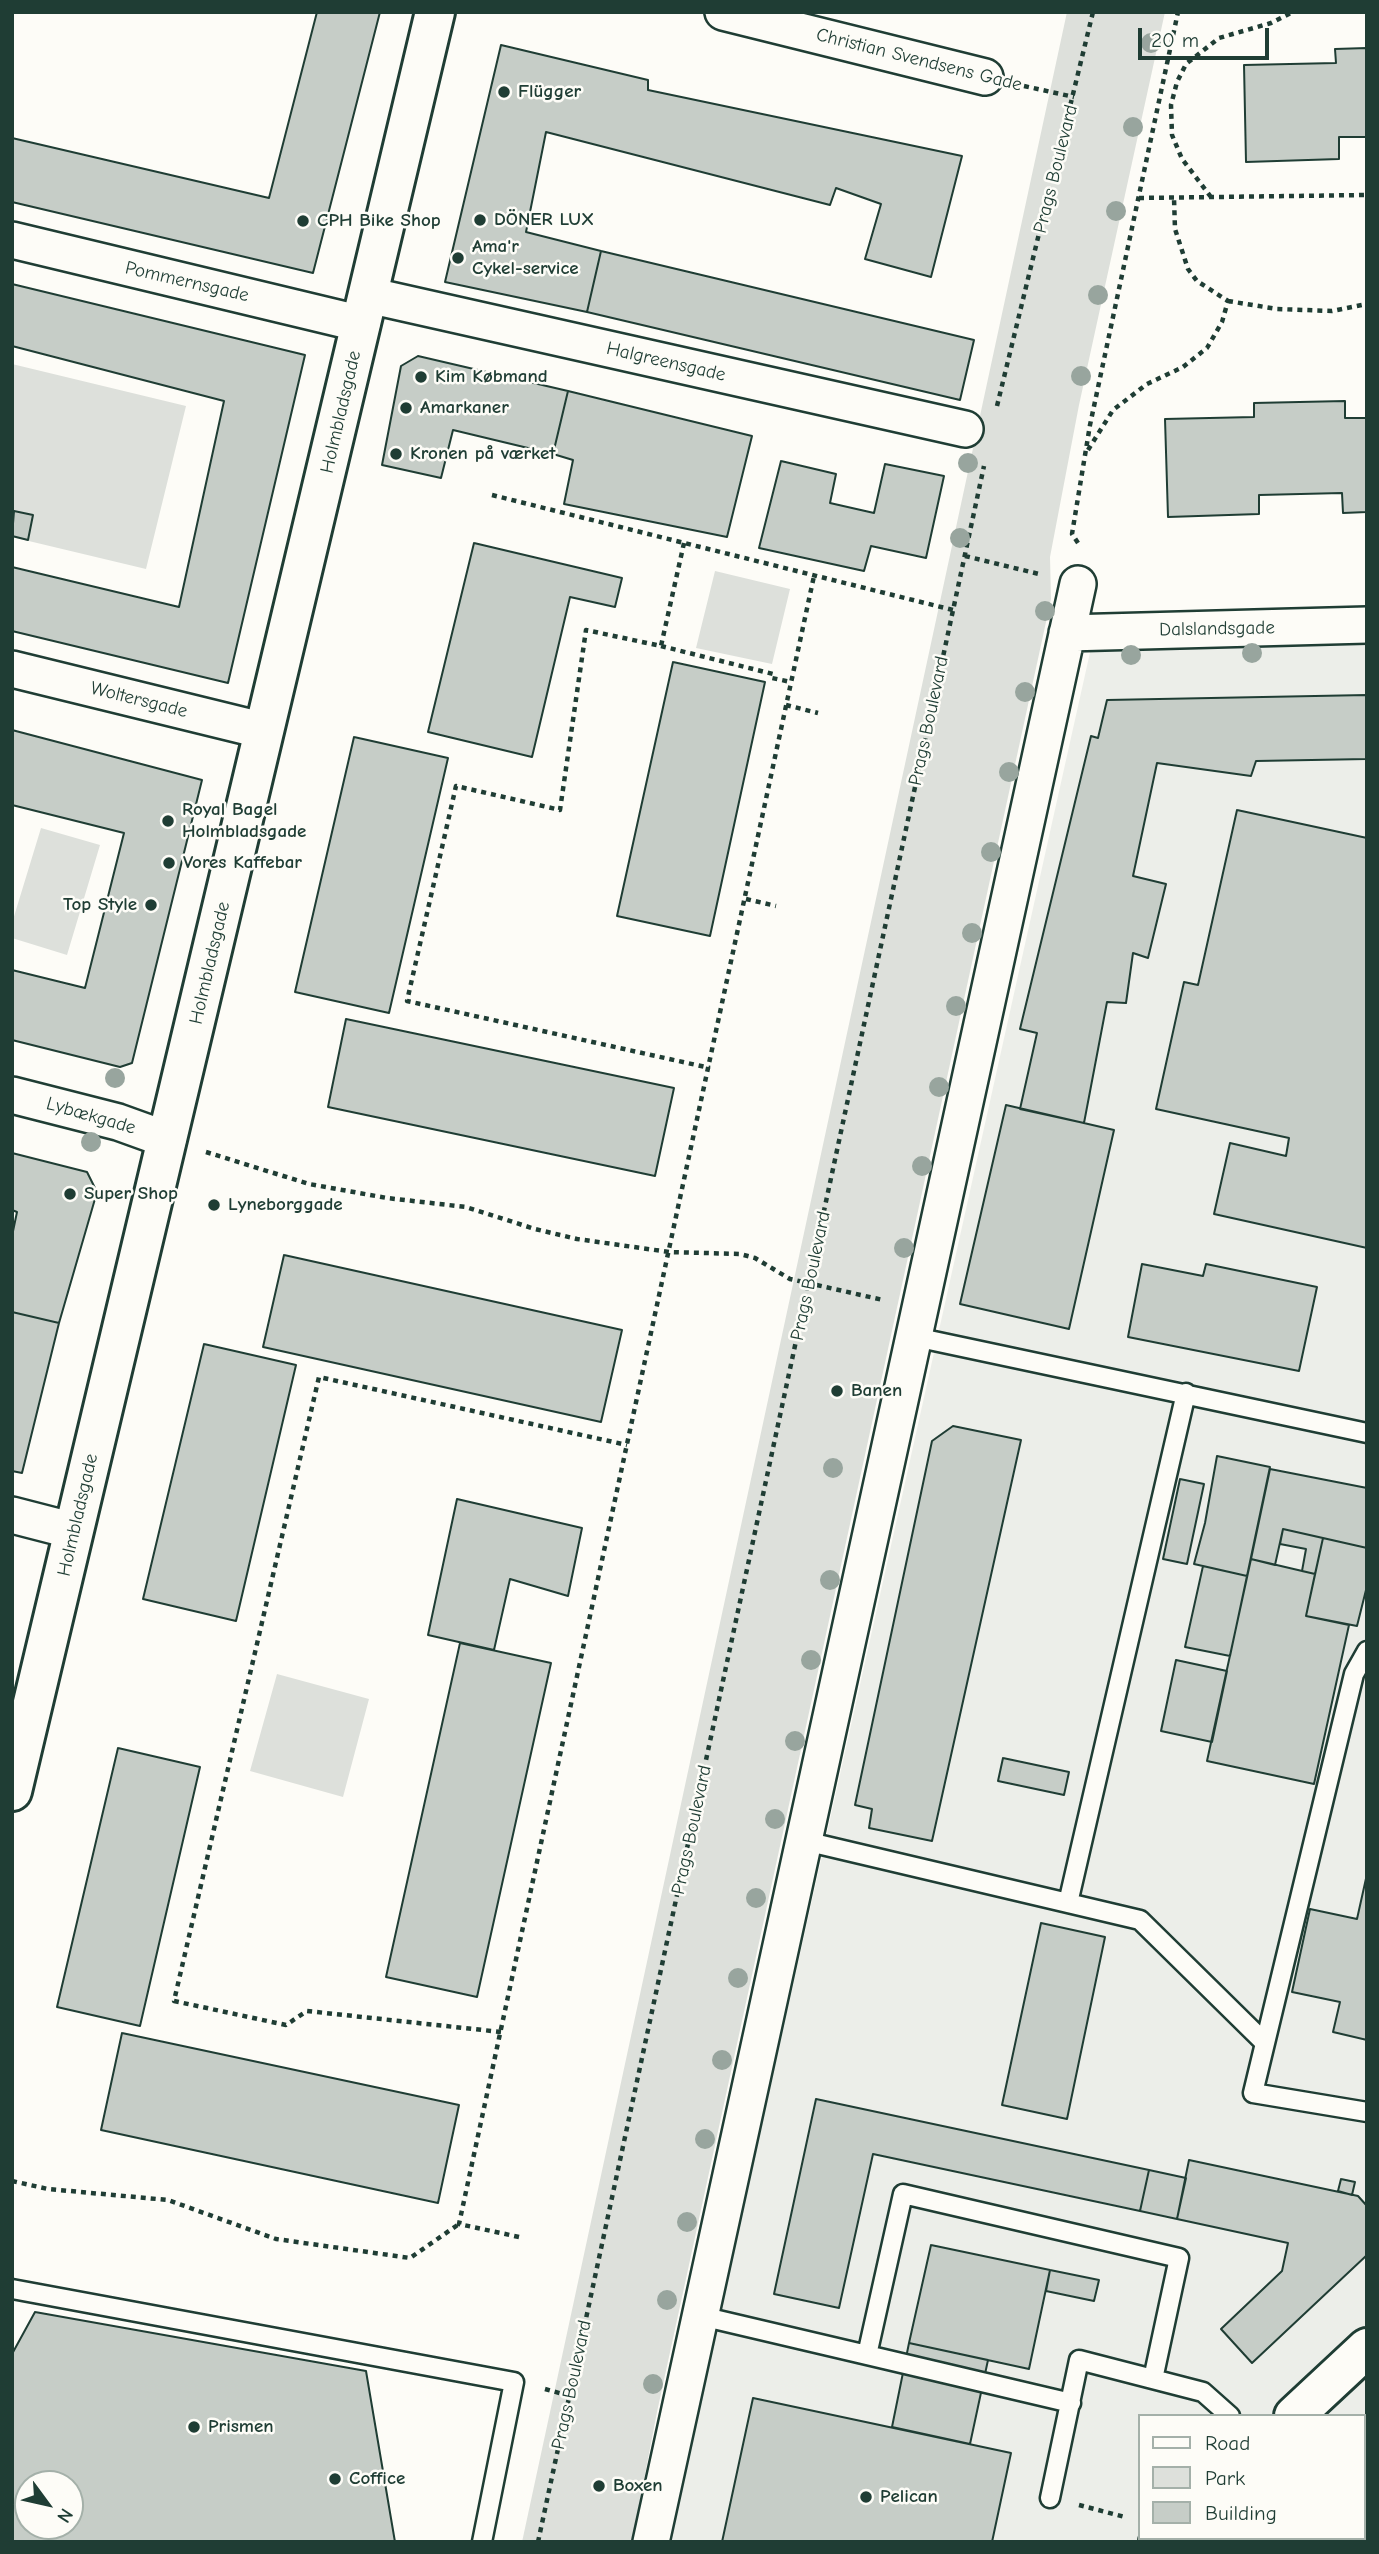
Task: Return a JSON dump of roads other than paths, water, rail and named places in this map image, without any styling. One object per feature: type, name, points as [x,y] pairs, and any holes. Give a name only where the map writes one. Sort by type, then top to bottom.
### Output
[{"type":"street","name":"Holmbladsgade","points":[[12,1791],[435,12]]},
{"type":"street","name":"Christian Svendsens Gade","points":[[723,12],[985,77]]},
{"type":"street","name":"Pommernsgade","points":[[12,240],[365,310]]},
{"type":"street","name":"Halgreensgade","points":[[365,310],[965,429]]},
{"type":"street","points":[[651,2542],[919,1323],[1078,584]]},
{"type":"street","name":"Dalslandsgade","points":[[1067,633],[1367,625]]},
{"type":"street","name":"Woltersgade","points":[[12,669],[265,731]]},
{"type":"street","name":"Lybækgade","points":[[12,1095],[118,1122],[168,1140]]},
{"type":"street","points":[[12,1515],[74,1531]]},
{"type":"street","points":[[1304,2412],[1367,2348]]},
{"type":"lane","points":[[919,1323],[1186,1393],[1367,1433]]},
{"type":"lane","points":[[1068,1903],[1186,1393]]},
{"type":"lane","points":[[1367,1651],[1354,1674],[1253,2092],[1367,2112]]},
{"type":"lane","points":[[805,1841],[1140,1920],[1265,2043]]},
{"type":"lane","points":[[867,2355],[903,2194],[1179,2258],[1153,2379]]},
{"type":"lane","points":[[12,2289],[514,2382],[482,2542]]},
{"type":"lane","points":[[701,2316],[1071,2403]]},
{"type":"lane","points":[[1050,2498],[1079,2360],[1203,2392],[1228,2414]]},
{"type":"place","name":"Flügger","points":[[504,92]]},
{"type":"place","name":"DÖNER LUX","points":[[480,220]]},
{"type":"place","name":"CPH Bike Shop","points":[[303,221]]},
{"type":"place","name":"Ama'r Cykel-service","points":[[458,258]]},
{"type":"place","name":"Kim Købmand","points":[[421,377]]},
{"type":"place","name":"Amarkaner","points":[[406,408]]},
{"type":"place","name":"Kronen på værket","points":[[396,454]]},
{"type":"place","name":"Royal Bagel Holmbladsgade","points":[[168,821]]},
{"type":"place","name":"Vores Kaffebar","points":[[169,863]]},
{"type":"place","name":"Top Style","points":[[151,905]]},
{"type":"place","name":"Super Shop","points":[[70,1194]]},
{"type":"place","name":"Lyneborggade","points":[[214,1205]]},
{"type":"place","name":"Banen","points":[[837,1391]]},
{"type":"place","name":"Prismen","points":[[194,2427]]},
{"type":"place","name":"Coffice","points":[[335,2479]]},
{"type":"place","name":"Boxen","points":[[599,2486]]},
{"type":"place","name":"Pelican","points":[[866,2497]]}]
